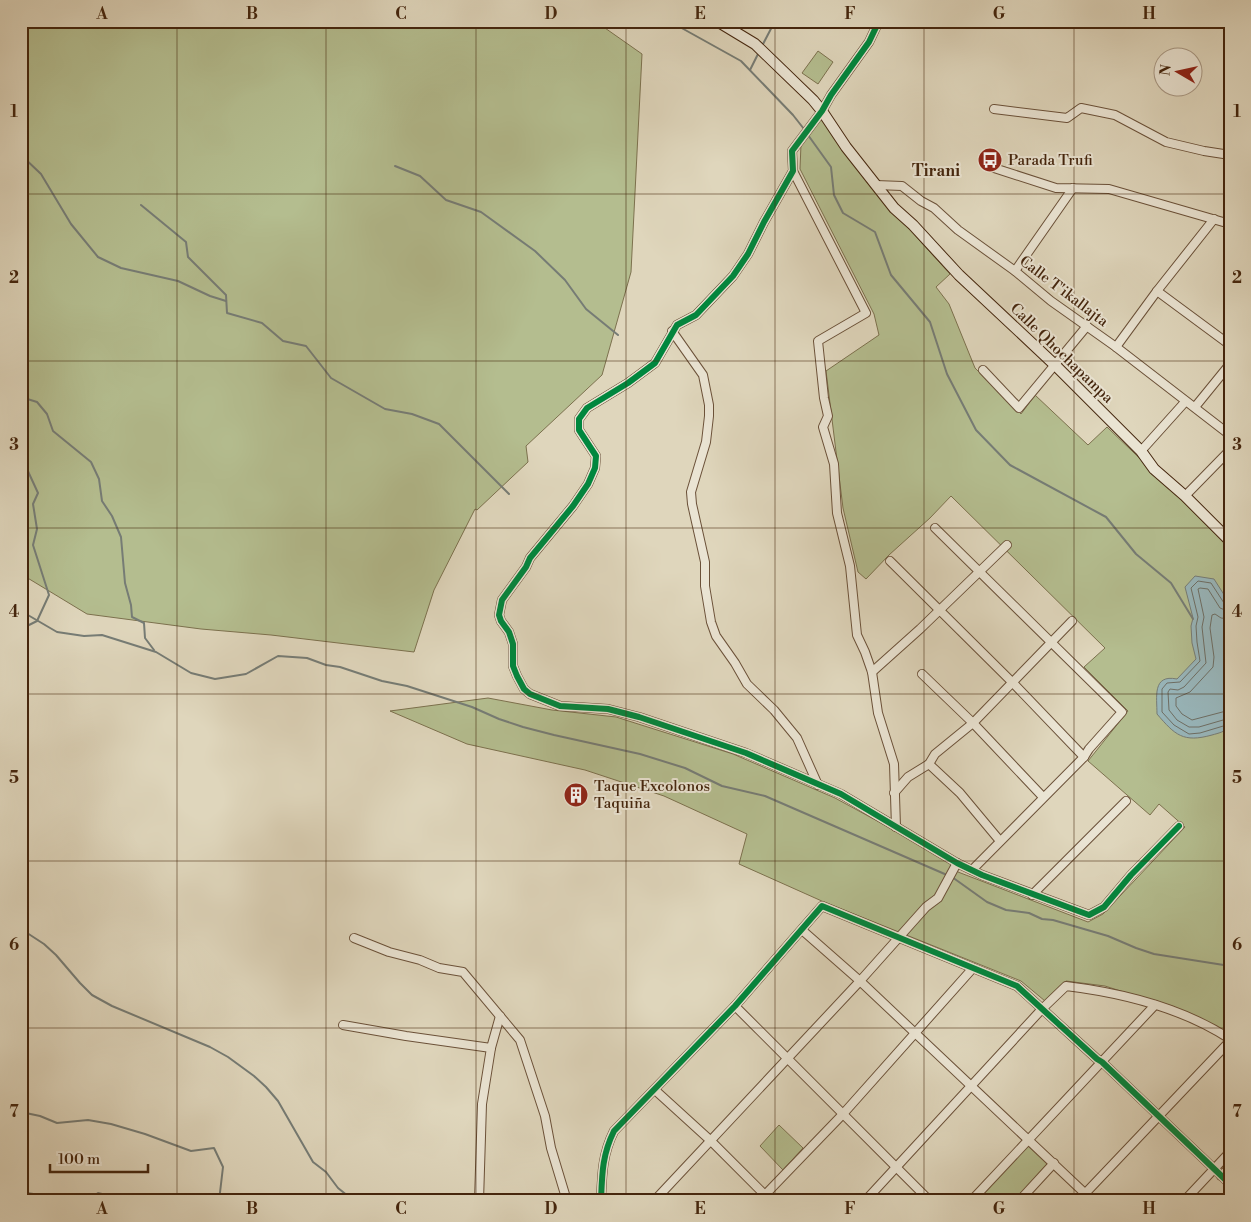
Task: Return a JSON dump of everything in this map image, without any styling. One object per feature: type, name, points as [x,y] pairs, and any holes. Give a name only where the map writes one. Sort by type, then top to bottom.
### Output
[{"type":"street","name":"Calle Qhochapampa","points":[[717,21],[755,44],[809,96],[819,114],[894,208],[913,225],[959,275],[1056,366],[1141,451],[1154,469],[1230,540]]},
{"type":"street","points":[[879,21],[869,42],[792,151],[793,172],[866,313],[818,341],[824,398],[828,416],[823,427],[834,464],[837,513],[850,566],[857,635],[872,672],[878,713],[894,764],[896,827]]},
{"type":"street","points":[[1225,21],[1230,25]]},
{"type":"street","points":[[994,109],[1067,118],[1081,108],[1115,115],[1166,142],[1204,151],[1230,154]]},
{"type":"street","points":[[994,168],[1056,188],[1109,189],[1230,224]]},
{"type":"street","points":[[793,172],[748,254],[733,276],[696,315],[677,325],[655,363],[628,383],[587,408],[579,419],[578,430],[596,456],[592,476],[573,506],[530,558],[526,567],[502,600],[499,615],[513,644],[515,671],[521,684],[530,694],[560,706],[608,709],[639,717],[746,754],[841,794],[957,863],[1032,895],[1089,916],[1100,911],[1179,826]]},
{"type":"street","name":"Calle T'ikallajta","points":[[876,185],[902,186],[938,211],[958,230],[1015,271],[1051,301],[1116,347],[1230,435]]},
{"type":"street","points":[[1015,271],[1072,188]]},
{"type":"street","points":[[1116,347],[1214,219]]},
{"type":"street","points":[[1157,291],[1230,345]]},
{"type":"street","points":[[983,370],[1019,408],[1056,366],[1087,326]]},
{"type":"street","points":[[672,331],[703,375],[709,405],[706,442],[691,492],[705,562],[705,586],[711,622],[716,636],[747,684],[774,710],[797,738],[818,785]]},
{"type":"street","points":[[1195,407],[1230,364]]},
{"type":"street","points":[[1141,451],[1185,402]]},
{"type":"street","points":[[1185,496],[1230,450]]},
{"type":"street","points":[[935,528],[1122,712],[1084,757],[972,870]]},
{"type":"street","points":[[872,672],[1007,545]]},
{"type":"street","points":[[890,561],[1013,683],[1084,757]]},
{"type":"street","points":[[894,792],[908,777],[929,764],[935,754],[973,723],[1072,621]]},
{"type":"street","points":[[922,674],[973,723],[1043,797]]},
{"type":"street","points":[[929,764],[960,793],[1000,841]]},
{"type":"street","points":[[1032,895],[1126,801]]},
{"type":"street","points":[[654,1201],[788,1059],[926,908],[938,898],[957,863]]},
{"type":"street","points":[[601,1201],[602,1170],[614,1131],[735,1006],[822,906],[1017,986],[1102,1062],[1230,1184]]},
{"type":"street","points":[[802,930],[860,981],[1093,1201]]},
{"type":"street","points":[[354,938],[438,968],[463,972],[520,1040],[545,1116],[551,1148],[567,1201]]},
{"type":"street","points":[[654,1090],[710,1141],[765,1199],[974,968]]},
{"type":"street","points":[[865,1201],[1042,1009],[1066,986],[1103,991],[1155,1005],[1189,1018],[1230,1040],[1078,1201]]},
{"type":"street","points":[[971,1201],[1155,1005]]},
{"type":"street","points":[[735,1006],[930,1201]]},
{"type":"street","points":[[479,1201],[482,1104],[491,1048],[500,1016]]},
{"type":"street","points":[[343,1025],[491,1048]]},
{"type":"street","points":[[1184,1201],[1230,1152]]},
{"type":"street","points":[[1018,1201],[1054,1163]]},
{"type":"street","points":[[1221,1176],[1230,1167]]},
{"type":"green space","points":[[21,21],[595,21],[642,54],[631,272],[602,375],[526,446],[528,462],[477,510],[475,509],[434,590],[414,652],[271,635],[201,629],[87,614],[21,574]]},
{"type":"green space","points":[[818,51],[833,62],[818,84],[802,73]]},
{"type":"green space","points":[[823,116],[847,155],[869,185],[950,274],[936,287],[949,304],[975,368],[1021,414],[1035,395],[1088,445],[1107,427],[1230,545],[1230,1035],[1186,1012],[1105,986],[1066,981],[1045,1001],[1021,981],[824,902],[739,864],[747,834],[664,796],[585,770],[467,744],[390,711],[488,698],[552,710],[616,717],[733,754],[835,798],[949,860],[958,872],[1088,922],[1103,914],[1185,827],[1159,804],[1150,815],[1088,761],[1128,711],[1084,667],[1105,648],[951,496],[866,579],[858,572],[843,508],[826,371],[879,335],[874,314],[800,169],[801,144]]},
{"type":"green space","points":[[779,1125],[803,1148],[783,1170],[760,1146]]},
{"type":"green space","points":[[1026,1146],[1031,1147],[1050,1165],[1016,1201],[974,1201]]},
{"type":"water","points":[[1195,576],[1214,579],[1230,604],[1230,727],[1217,734],[1194,738],[1175,732],[1157,714],[1157,694],[1160,683],[1163,680],[1169,678],[1177,679],[1196,659],[1192,643],[1191,626],[1193,618],[1185,587]]},
{"type":"waterway","points":[[669,21],[741,61],[804,129]]},
{"type":"waterway","points":[[762,46],[775,21]]},
{"type":"waterway","points":[[750,70],[759,52]]},
{"type":"waterway","points":[[808,135],[831,167],[834,195],[843,213],[875,232],[891,275],[930,322],[947,374],[976,430],[1010,465],[1106,517],[1136,554],[1171,583],[1193,619]]},
{"type":"waterway","points":[[21,155],[41,174],[71,224],[98,257],[121,268],[178,281],[210,296],[226,301]]},
{"type":"waterway","points":[[395,166],[420,176],[446,200],[481,212],[535,251],[565,280],[586,309],[618,335]]},
{"type":"waterway","points":[[141,205],[186,242],[188,257],[226,295],[227,313],[262,323],[283,341],[306,346],[331,378],[385,409],[412,414],[439,424],[509,494]]},
{"type":"waterway","points":[[21,374],[27,361]]},
{"type":"waterway","points":[[21,397],[37,402],[47,414],[53,431],[91,462],[99,479],[102,501],[112,516],[121,537],[125,583],[132,617],[144,623],[145,638],[154,650]]},
{"type":"waterway","points":[[21,456],[38,493],[33,504],[37,529],[33,545],[49,595],[37,621],[21,629]]},
{"type":"waterway","points":[[21,611],[57,632],[84,636],[102,635],[156,652],[191,673],[215,679],[246,674],[278,656],[307,658],[382,681],[407,686],[472,707],[523,727],[640,754],[685,768],[722,786],[765,796],[947,875]]},
{"type":"waterway","points":[[952,877],[987,902],[1006,910],[1029,913],[1042,919],[1053,920],[1108,936],[1154,954],[1230,966]]},
{"type":"waterway","points":[[21,929],[44,944],[56,955],[92,995],[112,1006],[210,1047],[228,1057],[254,1076],[278,1101],[313,1162],[326,1172],[338,1188],[353,1200]]},
{"type":"waterway","points":[[21,1112],[40,1116],[57,1123],[88,1120],[111,1124],[191,1151],[214,1148],[223,1167],[219,1201]]},
{"type":"waterway","points":[[21,1192],[77,1201]]},
{"type":"waterway","points":[[87,1201],[98,1193],[131,1201]]},
{"type":"waterway","points":[[132,1201],[145,1195],[163,1198],[178,1194],[191,1201]]},
{"type":"cycle path","points":[[879,21],[869,42],[792,151],[793,171],[748,254],[733,276],[696,315],[677,325],[655,363],[628,383],[587,408],[579,419],[579,430],[596,456],[595,468],[588,484],[573,506],[530,558],[526,567],[502,600],[499,615],[509,632],[513,644],[513,666],[524,689],[530,694],[560,706],[608,709],[639,717],[746,753],[841,794],[957,863],[982,875],[1089,915],[1104,907],[1131,875],[1179,826]]},
{"type":"cycle path","points":[[601,1201],[605,1157],[614,1131],[735,1006],[822,906],[1017,986],[1102,1062],[1230,1184]]},
{"type":"place","name":"Parada Trufi","points":[[990,160]]},
{"type":"place","name":"Taque Excolonos Taquiña","points":[[576,795]]},
{"type":"district","name":"Tirani","points":[[936,170]]}]
